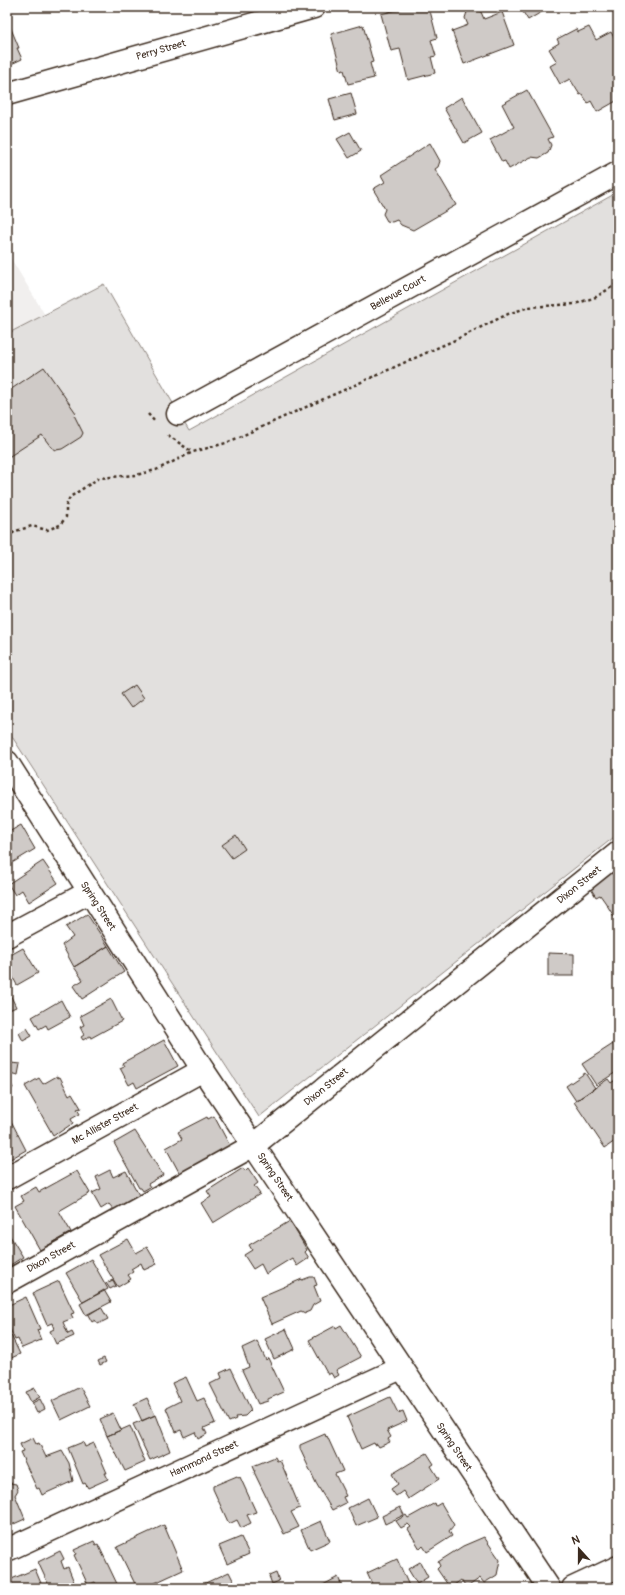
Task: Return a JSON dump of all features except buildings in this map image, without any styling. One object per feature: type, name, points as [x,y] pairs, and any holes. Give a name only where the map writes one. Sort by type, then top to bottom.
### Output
[{"type":"street","name":"Perry Street","points":[[7,94],[314,7]]},
{"type":"street","name":"Bellevue Court","points":[[178,414],[618,173]]},
{"type":"street","name":"Spring Street","points":[[7,762],[88,892],[203,1070],[549,1588]]},
{"type":"street","name":"Dixon Street","points":[[7,1282],[254,1145],[618,853]]},
{"type":"street","points":[[7,936],[88,892]]},
{"type":"street","name":"Mc Allister Street","points":[[7,1178],[203,1070]]},
{"type":"street","name":"Hammond Street","points":[[7,1550],[402,1368]]},
{"type":"street","points":[[573,1588],[618,1567]]},
{"type":"path","points":[[7,537],[16,530],[32,526],[47,530],[60,525],[66,517],[66,506],[70,497],[99,478],[156,470],[193,452],[226,443],[457,339],[508,314],[529,307],[575,304],[596,297],[618,283]]},
{"type":"shaded area","points":[[618,192],[618,834],[259,1117],[7,729],[7,334],[104,284],[189,431]]},
{"type":"shaded area","points":[[7,252],[45,315],[7,334]]}]
